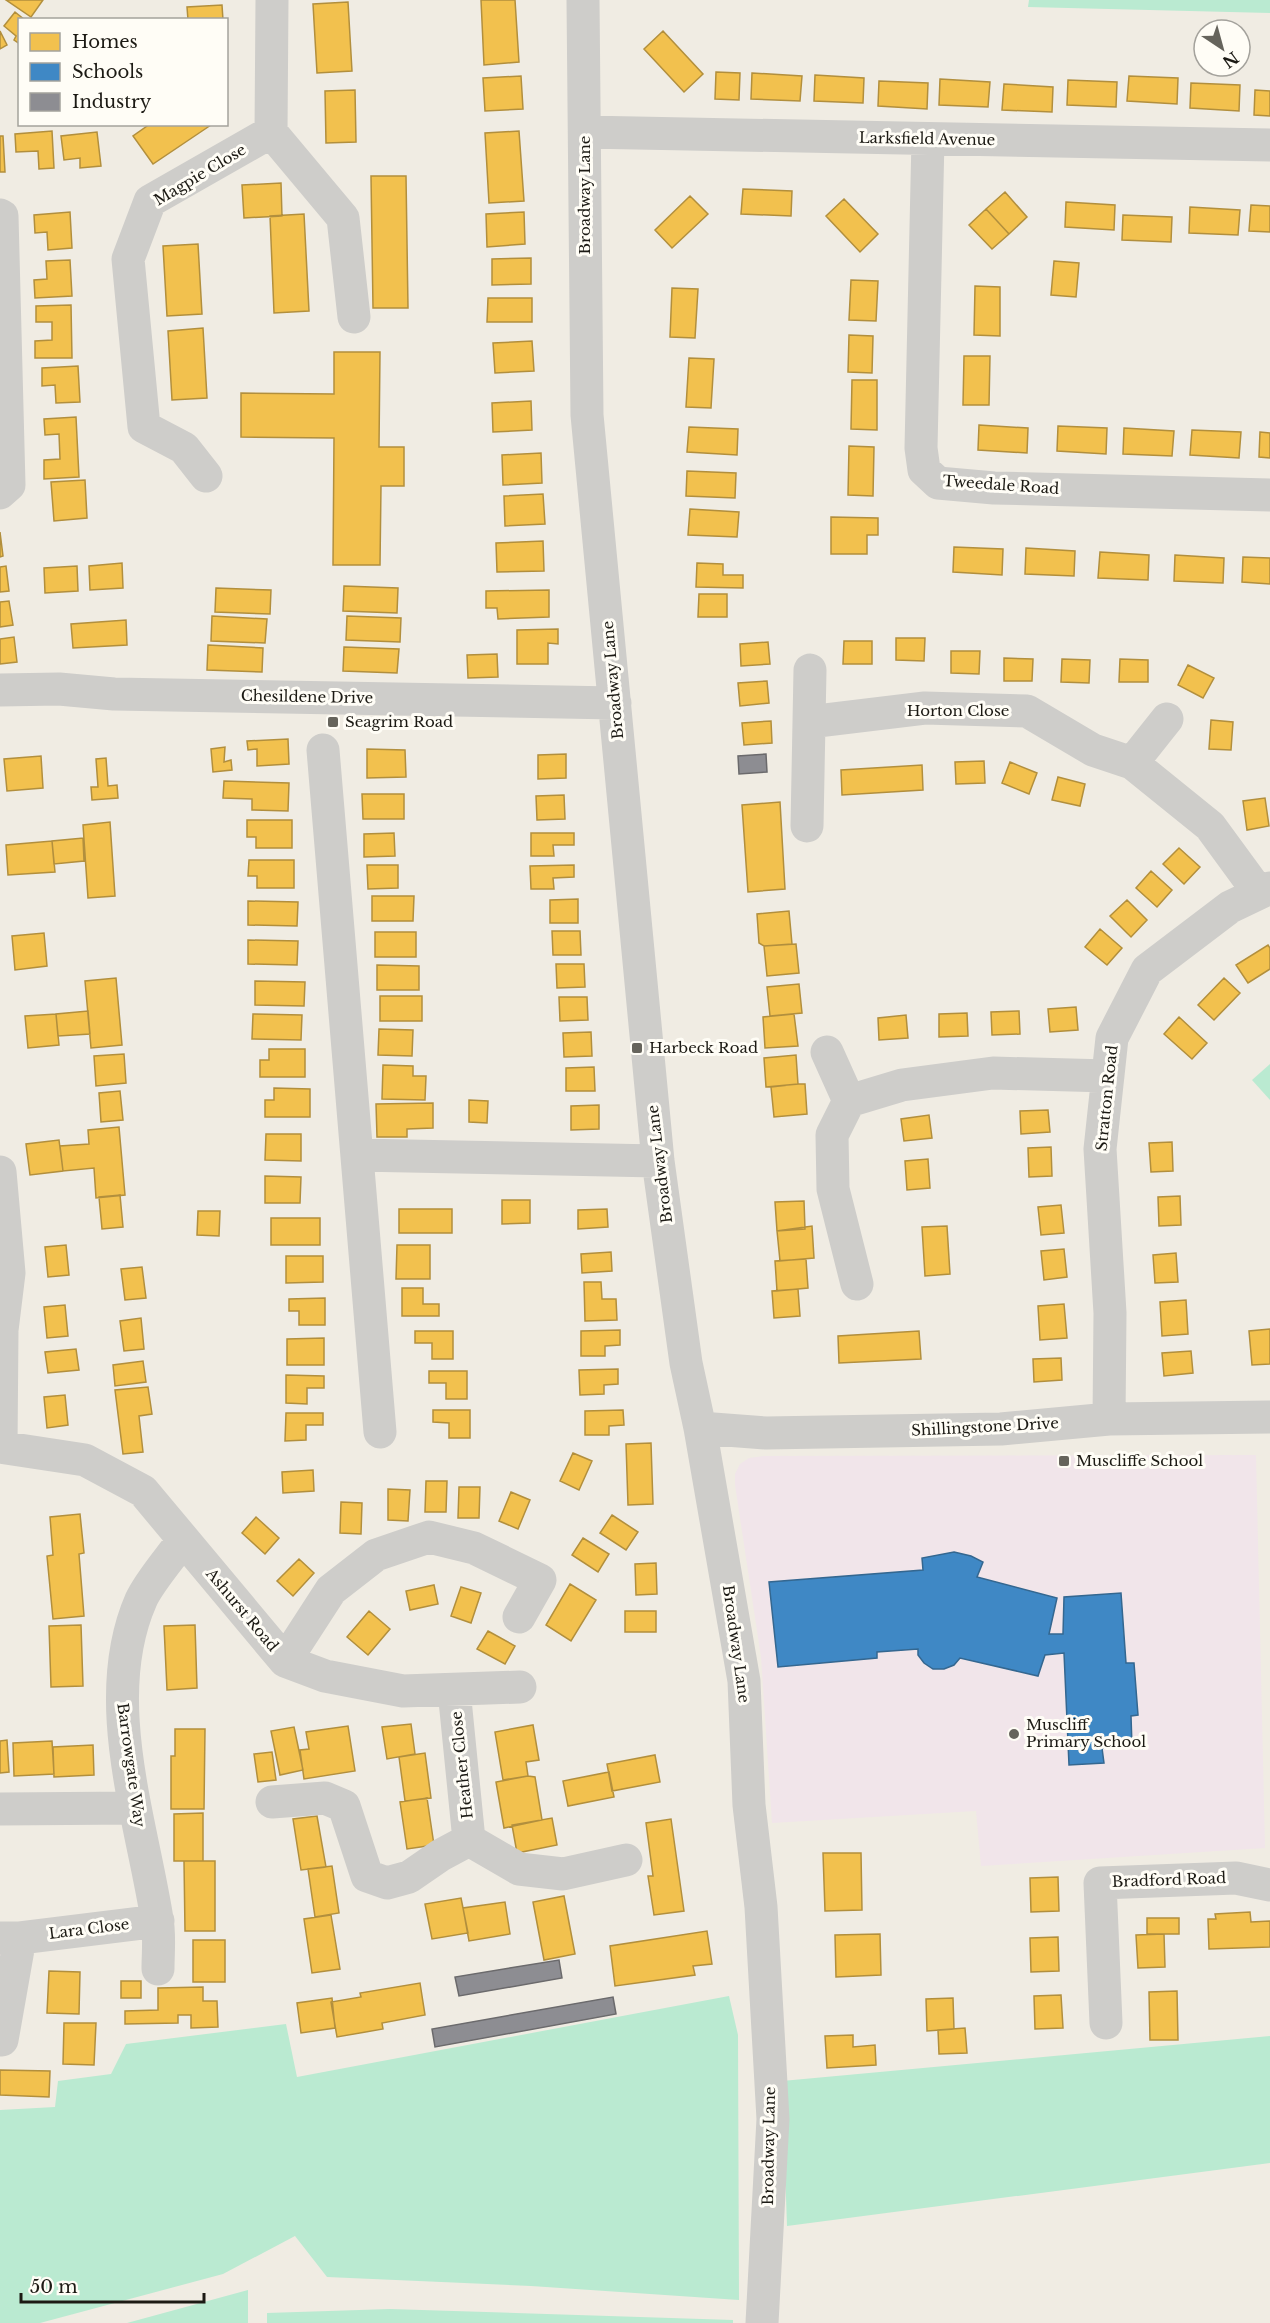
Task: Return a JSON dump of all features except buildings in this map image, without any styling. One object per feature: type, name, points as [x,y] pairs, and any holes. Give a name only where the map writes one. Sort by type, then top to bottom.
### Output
[{"type":"street","points":[[272,0],[271,132],[344,218],[354,317]]},
{"type":"street","name":"Broadway Lane","points":[[583,0],[587,415],[658,1161],[686,1363],[700,1428],[744,1681],[749,1805],[761,1907],[773,2119],[762,2323]]},
{"type":"street","name":"Magpie Close","points":[[206,476],[184,448],[144,427],[128,259],[150,201],[271,132]]},
{"type":"street","name":"Larksfield Avenue","points":[[585,132],[1270,145]]},
{"type":"street","name":"Tweedale Road","points":[[928,139],[921,448],[924,470],[938,483],[994,488],[1270,495]]},
{"type":"street","points":[[0,215],[2,216],[9,486],[0,493]]},
{"type":"street","points":[[807,826],[810,670]]},
{"type":"street","name":"Chesildene Drive","points":[[0,690],[59,689],[114,694],[615,703]]},
{"type":"street","name":"Horton Close","points":[[809,722],[925,708],[1027,711],[1093,750],[1132,763],[1210,826],[1265,891]]},
{"type":"street","points":[[1132,763],[1167,718]]},
{"type":"street","points":[[323,750],[380,1432]]},
{"type":"street","name":"Stratton Road","points":[[1109,1419],[1110,1313],[1100,1149],[1112,1038],[1147,970],[1230,907],[1265,891]]},
{"type":"street","points":[[827,1052],[849,1101]]},
{"type":"street","points":[[857,1284],[833,1189],[832,1135],[849,1101],[902,1085],[993,1073],[1108,1076]]},
{"type":"street","points":[[357,1155],[658,1161]]},
{"type":"street","points":[[0,1172],[9,1273],[1,1330],[1,1447]]},
{"type":"street","name":"Shillingstone Drive","points":[[700,1428],[766,1433],[989,1429],[1109,1419],[1270,1417]]},
{"type":"street","name":"Ashurst Road","points":[[1,1447],[85,1460],[143,1491],[285,1661],[325,1676],[403,1691],[520,1686]]},
{"type":"street","points":[[285,1661],[331,1590],[376,1555],[429,1537],[474,1548],[540,1580],[519,1617]]},
{"type":"street","name":"Barrowgate Way","points":[[158,1969],[158,1921],[135,1808],[122,1712],[123,1657],[141,1598],[183,1540]]},
{"type":"street","name":"Heather Close","points":[[454,1690],[469,1840]]},
{"type":"street","name":"Heather Close","points":[[272,1802],[325,1797],[344,1806],[367,1876],[387,1883],[409,1877],[441,1855],[469,1840]]},
{"type":"street","points":[[0,1809],[135,1808]]},
{"type":"street","name":"Heather Close","points":[[469,1840],[519,1869],[563,1874],[626,1860]]},
{"type":"street","name":"Bradford Road","points":[[1106,2023],[1100,1882],[1236,1878],[1270,1885]]},
{"type":"street","name":"Lara Close","points":[[2,2040],[10,1938],[158,1921]]},
{"type":"shaded area","name":"Muscliff Primary School","points":[[1256,1455],[1265,1848],[981,1866],[976,1811],[772,1823],[761,1657],[735,1485],[735,1474],[740,1464],[749,1458],[764,1456]]},
{"type":"green space","points":[[1029,0],[1270,0],[1270,13],[1028,7]]},
{"type":"green space","points":[[1270,1064],[1270,1100],[1252,1080]]},
{"type":"green space","points":[[729,1996],[738,2035],[739,2300],[531,2286],[327,2277],[295,2236],[223,2274],[40,2323],[0,2323],[0,2110],[55,2107],[58,2081],[111,2074],[126,2044],[286,2024],[297,2077]]},
{"type":"green space","points":[[1270,2036],[1270,2163],[787,2226],[782,2081]]},
{"type":"green space","points":[[248,2290],[248,2323],[127,2323]]},
{"type":"green space","points":[[390,2309],[733,2320],[733,2323],[267,2323],[267,2313]]},
{"type":"place","name":"Seagrim Road","points":[[333,722]]},
{"type":"place","name":"Harbeck Road","points":[[637,1048]]},
{"type":"place","name":"Muscliffe School","points":[[1064,1461]]},
{"type":"place","name":"Muscliff Primary School","points":[[1014,1734]]}]
